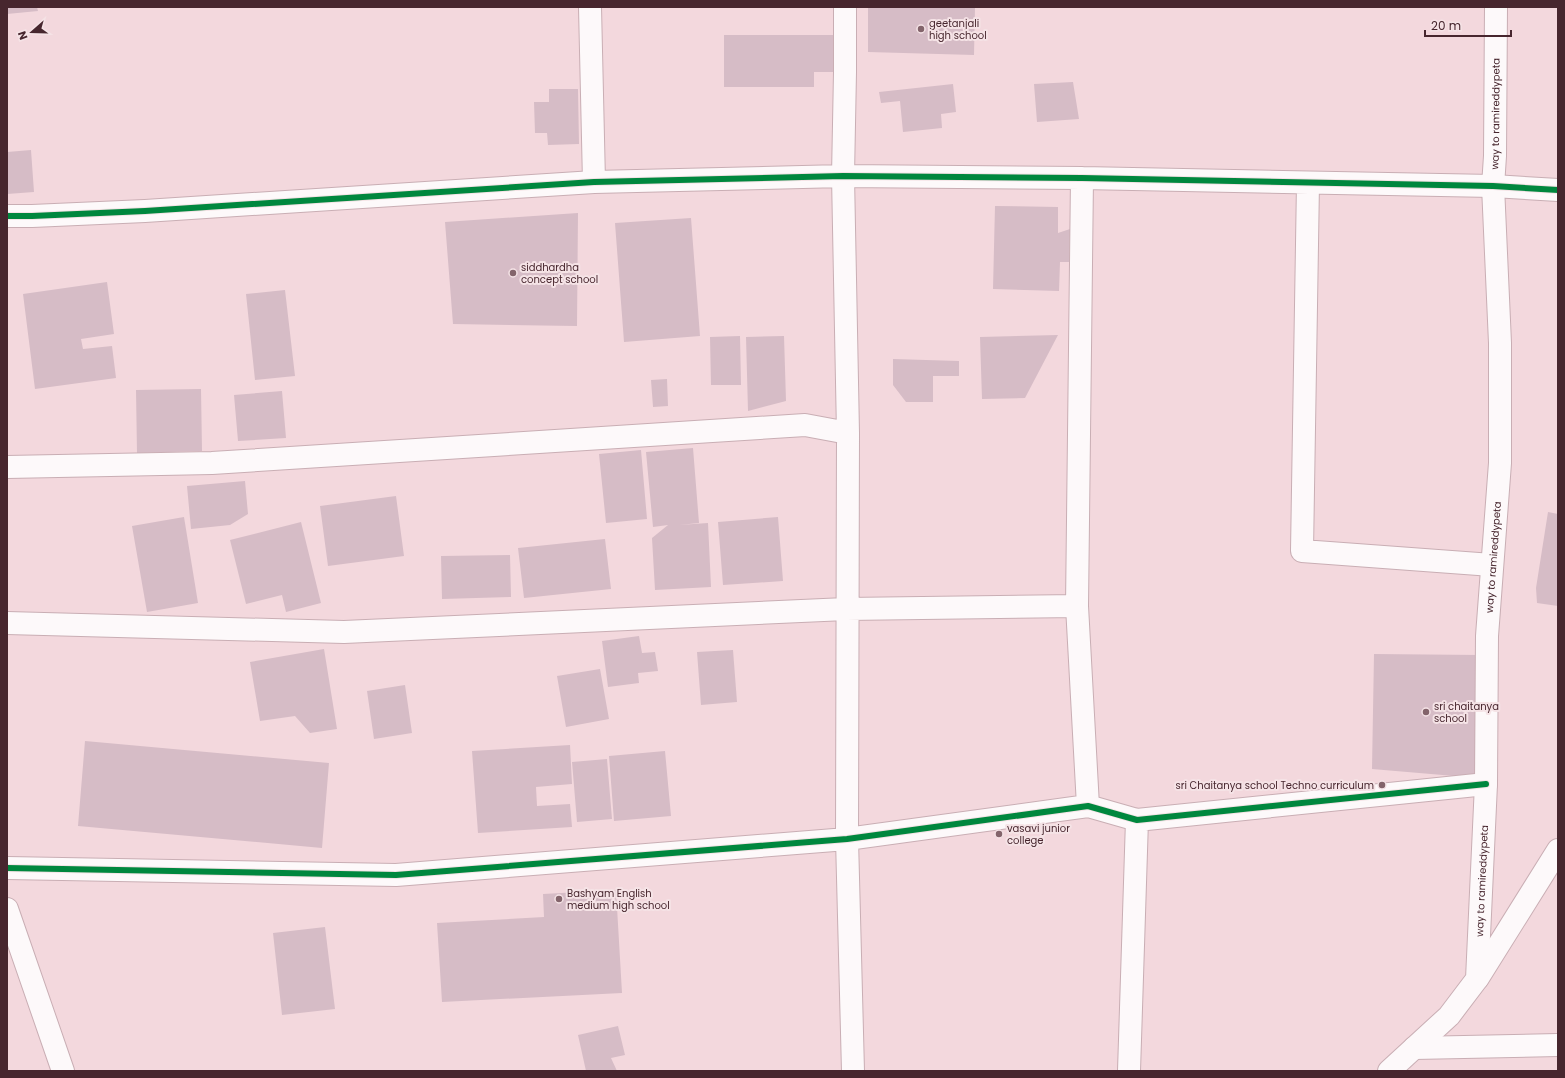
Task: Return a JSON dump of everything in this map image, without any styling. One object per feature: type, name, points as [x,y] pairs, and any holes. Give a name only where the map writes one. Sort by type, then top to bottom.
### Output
[{"type":"street","points":[[590,7],[594,182]]},
{"type":"street","points":[[845,7],[843,176],[848,433],[846,609],[847,839],[853,1071]]},
{"type":"street","name":"way to ramireddypeta","points":[[1477,979],[1486,784],[1487,636],[1500,448],[1500,343],[1493,186],[1495,156],[1496,7]]},
{"type":"street","points":[[7,216],[145,211],[594,182],[843,176],[1082,178],[1493,186],[1558,190]]},
{"type":"street","points":[[1082,178],[1077,606],[1088,806]]},
{"type":"street","points":[[1308,183],[1302,551],[1492,565]]},
{"type":"street","points":[[7,467],[212,462],[805,425],[848,433]]},
{"type":"street","points":[[7,623],[344,632],[846,609],[1077,606]]},
{"type":"street","points":[[7,868],[396,875],[847,839],[1088,806],[1137,820],[1486,784]]},
{"type":"street","points":[[1129,1071],[1137,820]]},
{"type":"street","points":[[1389,1071],[1449,1016],[1477,979],[1557,852]]},
{"type":"street","points":[[7,909],[63,1071]]},
{"type":"street","points":[[1414,1048],[1558,1045]]},
{"type":"building","points":[[7,7],[37,7],[38,11],[7,14]]},
{"type":"building","name":"geetanjali high school","points":[[868,7],[975,7],[974,55],[868,52]]},
{"type":"building","points":[[724,35],[845,35],[845,72],[814,72],[814,87],[724,87]]},
{"type":"building","points":[[1073,82],[1079,119],[1037,122],[1034,84]]},
{"type":"building","points":[[953,84],[956,112],[941,114],[942,128],[903,132],[900,101],[881,103],[879,92]]},
{"type":"building","points":[[549,89],[578,89],[579,144],[548,145],[547,133],[535,133],[534,102],[549,102]]},
{"type":"building","points":[[31,150],[34,192],[7,194],[7,152]]},
{"type":"building","points":[[995,206],[1058,207],[1058,233],[1070,229],[1069,262],[1060,262],[1059,291],[993,289]]},
{"type":"building","name":"siddhardha concept school","points":[[578,213],[577,326],[453,324],[445,222]]},
{"type":"building","points":[[691,218],[700,336],[624,342],[615,223]]},
{"type":"building","points":[[107,282],[114,334],[81,339],[83,349],[112,346],[116,378],[35,389],[23,294]]},
{"type":"building","points":[[285,290],[295,376],[255,380],[246,294]]},
{"type":"building","points":[[1058,335],[1025,398],[982,399],[980,337]]},
{"type":"building","points":[[740,336],[741,385],[711,385],[710,337]]},
{"type":"building","points":[[784,336],[786,401],[748,411],[746,337]]},
{"type":"building","points":[[893,359],[959,361],[959,376],[933,376],[933,402],[906,402],[893,385]]},
{"type":"building","points":[[667,379],[668,406],[653,407],[651,380]]},
{"type":"building","points":[[201,389],[202,451],[137,453],[136,390]]},
{"type":"building","points":[[282,391],[286,438],[238,441],[234,395]]},
{"type":"building","points":[[693,448],[699,523],[679,525],[708,523],[711,587],[655,590],[652,538],[668,525],[653,527],[646,452]]},
{"type":"building","points":[[641,450],[647,519],[606,523],[599,454]]},
{"type":"building","points":[[245,481],[248,514],[230,525],[191,529],[187,486]]},
{"type":"building","points":[[396,496],[404,556],[328,566],[320,506]]},
{"type":"building","points":[[1548,512],[1558,514],[1558,606],[1537,603],[1536,588]]},
{"type":"building","points":[[184,517],[198,603],[147,612],[132,526]]},
{"type":"building","points":[[778,517],[783,581],[723,585],[718,522]]},
{"type":"building","points":[[301,522],[321,603],[286,612],[282,595],[246,604],[230,540]]},
{"type":"building","points":[[605,539],[611,589],[524,598],[518,548]]},
{"type":"building","points":[[510,555],[511,597],[442,599],[441,556]]},
{"type":"building","points":[[639,636],[642,653],[655,652],[658,671],[638,673],[639,683],[608,687],[602,641]]},
{"type":"building","points":[[324,649],[337,729],[310,733],[295,716],[260,721],[250,662]]},
{"type":"building","points":[[733,650],[737,702],[701,705],[697,652]]},
{"type":"building","name":"sri chaitanya school","points":[[1374,654],[1480,655],[1478,778],[1372,769]]},
{"type":"building","points":[[600,669],[609,719],[566,727],[557,676]]},
{"type":"building","points":[[405,685],[412,733],[374,739],[367,691]]},
{"type":"building","points":[[85,741],[329,763],[322,848],[78,826]]},
{"type":"building","points":[[570,745],[572,784],[536,787],[537,806],[570,804],[572,827],[478,833],[472,751]]},
{"type":"building","points":[[665,751],[671,816],[614,821],[609,756]]},
{"type":"building","points":[[607,759],[612,819],[577,822],[572,762]]},
{"type":"building","points":[[616,890],[622,993],[442,1002],[437,923],[544,917],[543,894]]},
{"type":"building","points":[[325,927],[335,1009],[282,1015],[273,933]]},
{"type":"building","points":[[618,1026],[625,1055],[611,1058],[617,1071],[586,1071],[578,1035]]},
{"type":"cycle path","points":[[7,216],[145,211],[594,182],[843,176],[1082,178],[1493,186],[1558,190]]},
{"type":"cycle path","points":[[7,868],[396,875],[847,839],[1088,806],[1137,820],[1486,784]]},
{"type":"place","name":"geetanjali high school","points":[[921,29]]},
{"type":"place","name":"siddhardha concept school","points":[[513,273]]},
{"type":"place","name":"sri chaitanya school","points":[[1426,712]]},
{"type":"place","name":"sri Chaitanya school Techno curriculum","points":[[1382,785]]},
{"type":"place","name":"vasavi junior college","points":[[999,834]]},
{"type":"place","name":"Bashyam English medium high school","points":[[559,899]]}]
